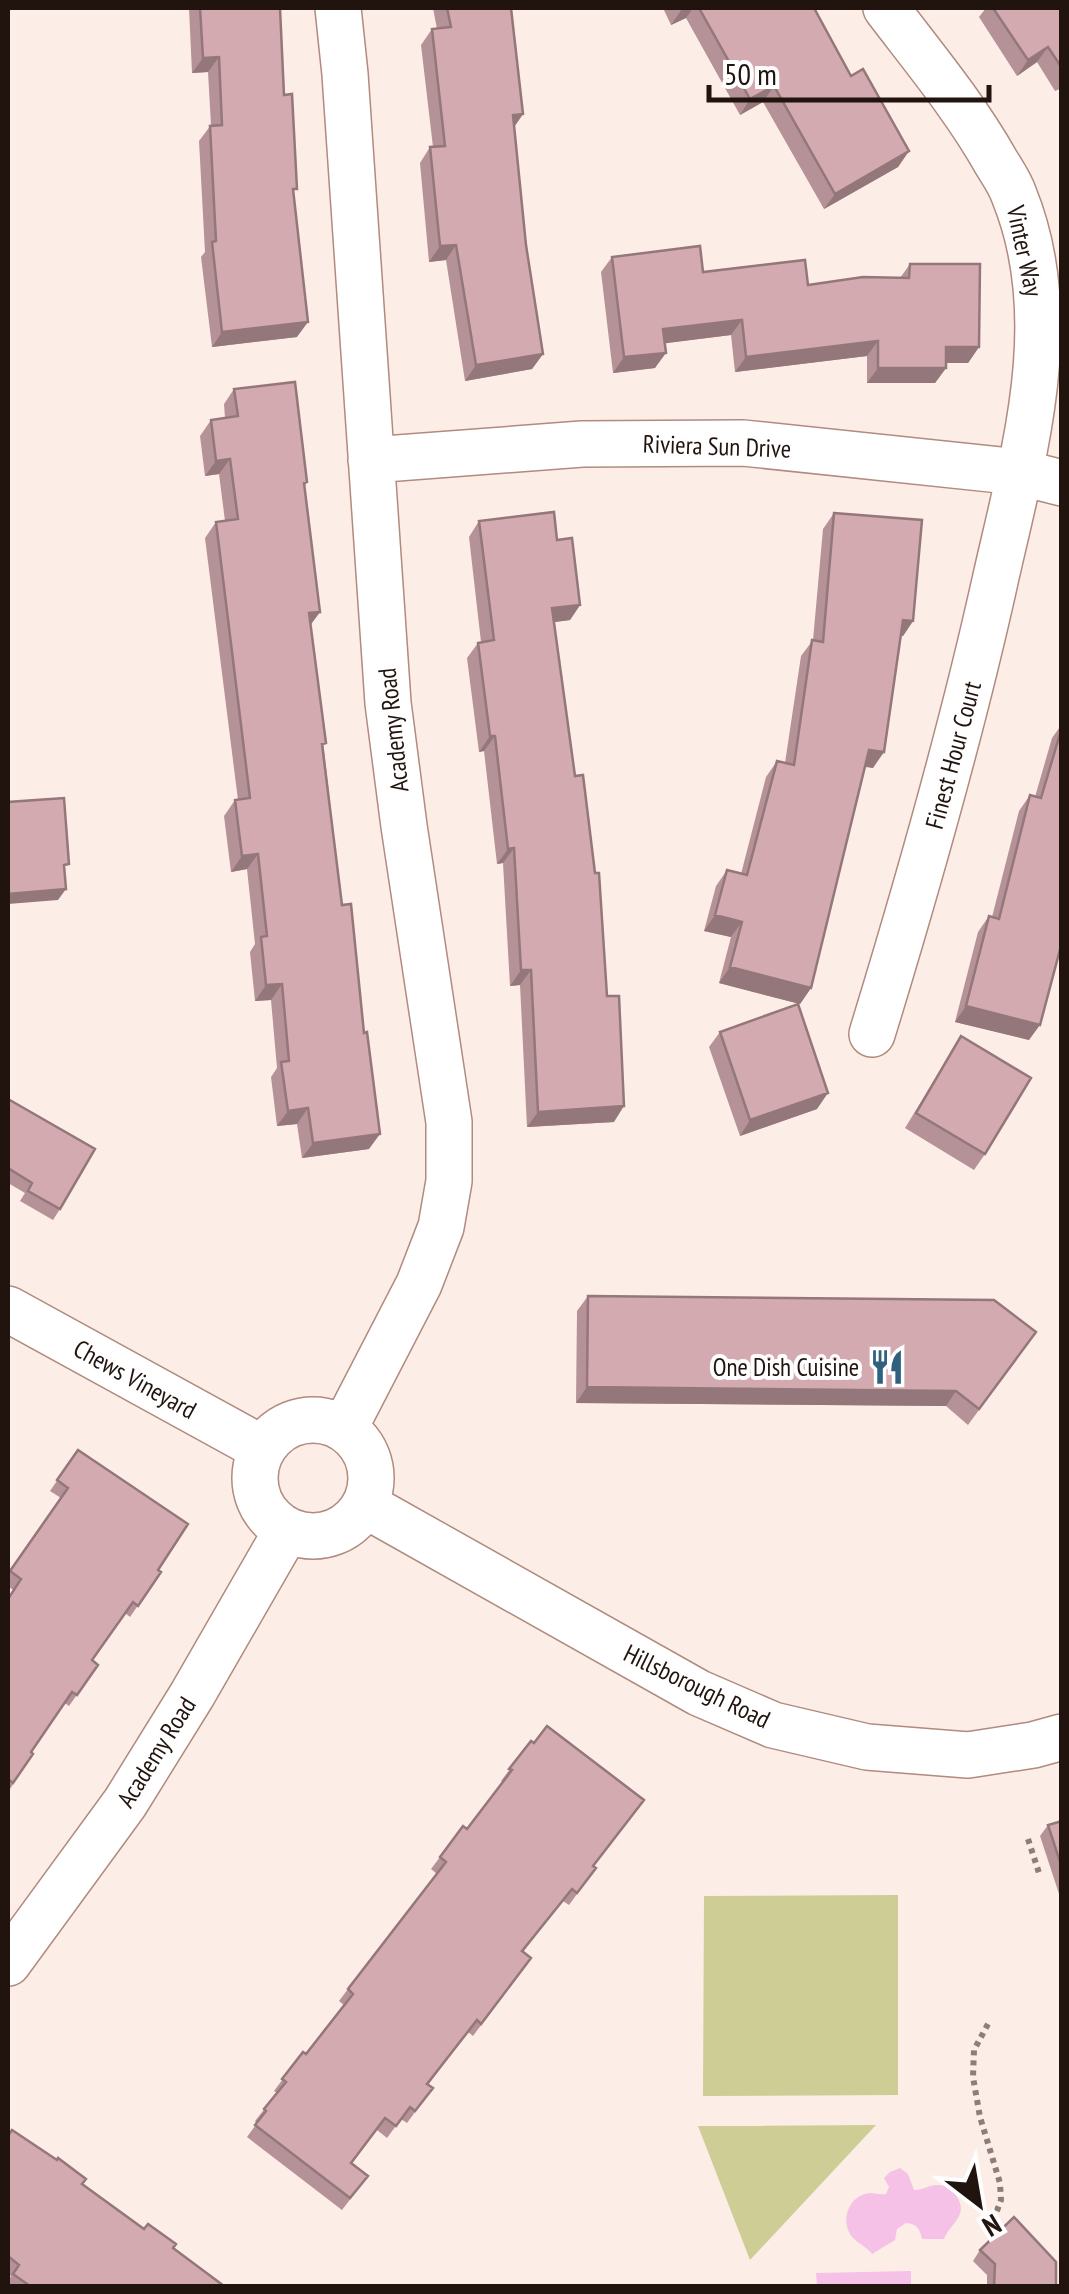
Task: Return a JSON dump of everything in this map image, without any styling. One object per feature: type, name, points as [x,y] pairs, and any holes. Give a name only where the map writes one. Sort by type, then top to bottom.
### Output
[{"type":"street","name":"Academy Road","points":[[338,8],[346,74],[388,703],[450,1122],[449,1181],[440,1226],[419,1284],[344,1428]]},
{"type":"street","name":"Vinter Way","points":[[886,8],[980,133],[1014,194],[1032,257],[1038,319],[1035,388],[1040,478]]},
{"type":"street","name":"Riviera Sun Drive","points":[[372,460],[582,444],[744,443],[1040,478]]},
{"type":"street","name":"Finest Hour Court","points":[[872,1034],[970,693],[1040,478]]},
{"type":"street","name":"Chews Vineyard","points":[[8,1309],[263,1449]]},
{"type":"street","points":[[308,1420],[344,1428],[357,1440],[372,1471],[365,1505],[339,1530],[322,1536],[304,1536],[287,1530],[272,1519],[261,1503],[256,1467],[263,1449],[274,1435],[308,1420]]},
{"type":"street","name":"Hillsborough Road","points":[[365,1505],[699,1693],[772,1725],[867,1747],[968,1755],[1062,1737]]},
{"type":"street","name":"Academy Road","points":[[8,1963],[125,1803],[287,1530]]},
{"type":"path","points":[[1028,1840],[1040,1876]]},
{"type":"path","points":[[988,2024],[974,2050],[974,2078],[980,2116],[1000,2183],[1002,2200],[995,2216]]},
{"type":"shaded area","points":[[898,1895],[898,2095],[703,2096],[704,1896]]},
{"type":"shaded area","points":[[876,2125],[750,2260],[698,2126]]},
{"type":"shaded area","points":[[900,2168],[908,2174],[914,2190],[938,2185],[951,2190],[960,2203],[960,2214],[944,2239],[922,2239],[917,2228],[906,2223],[897,2229],[895,2240],[872,2254],[849,2232],[848,2210],[862,2195],[886,2194],[889,2187],[884,2178]]},
{"type":"shaded area","points":[[911,2271],[911,2286],[817,2286],[816,2273]]},
{"type":"building","points":[[200,8],[280,8],[284,95],[292,94],[297,189],[293,189],[308,322],[222,332],[212,242],[216,241],[210,126],[222,125],[219,57],[203,58]]},
{"type":"building","points":[[447,8],[511,8],[523,114],[513,115],[526,245],[543,354],[476,365],[456,245],[440,246],[430,147],[445,146],[432,29],[451,27]]},
{"type":"building","points":[[699,8],[814,8],[851,76],[863,69],[909,151],[835,194],[774,86],[750,99]]},
{"type":"building","points":[[993,8],[1062,8],[1062,68],[1048,47],[1028,60]]},
{"type":"building","points":[[700,246],[703,272],[805,260],[808,285],[863,277],[909,278],[910,264],[980,264],[979,347],[946,347],[946,368],[878,368],[878,341],[746,357],[742,320],[663,329],[666,353],[624,357],[612,257]]},
{"type":"building","points":[[295,382],[320,612],[309,613],[326,743],[322,744],[342,905],[351,904],[364,1033],[367,1032],[380,1134],[313,1143],[308,1108],[288,1111],[281,1062],[289,1061],[282,984],[266,985],[261,937],[267,936],[258,854],[242,856],[235,800],[250,798],[216,522],[238,519],[230,459],[216,461],[211,420],[238,416],[234,389]]},
{"type":"building","points":[[554,512],[557,540],[572,538],[580,605],[552,608],[575,776],[583,775],[595,873],[599,873],[607,996],[619,996],[624,1106],[538,1112],[531,970],[521,970],[514,848],[508,849],[495,736],[490,736],[478,643],[494,640],[479,521]]},
{"type":"building","points":[[834,513],[922,520],[913,621],[903,620],[884,752],[869,750],[811,988],[730,967],[742,922],[715,915],[727,870],[747,875],[777,761],[794,765],[812,640],[823,642]]},
{"type":"building","points":[[1062,727],[1062,942],[1040,1025],[966,1006],[989,916],[999,919],[1030,795],[1041,798]]},
{"type":"building","points":[[64,798],[69,864],[64,865],[66,889],[8,894],[8,802]]},
{"type":"building","points":[[798,1004],[828,1093],[750,1120],[720,1032]]},
{"type":"building","points":[[961,1036],[1031,1078],[985,1154],[916,1113]]},
{"type":"building","points":[[8,1099],[95,1149],[60,1209],[28,1191],[32,1183],[8,1168]]},
{"type":"building","points":[[588,1296],[994,1300],[1036,1332],[979,1409],[956,1391],[587,1387]]},
{"type":"building","points":[[78,1450],[188,1524],[158,1570],[161,1572],[138,1606],[133,1602],[92,1660],[98,1665],[77,1695],[72,1692],[13,1783],[8,1779],[8,1599],[21,1579],[10,1571],[68,1488],[57,1480]]},
{"type":"building","points":[[547,1726],[644,1800],[577,1893],[572,1889],[522,1951],[531,1958],[481,2024],[477,2020],[427,2084],[433,2088],[415,2111],[410,2107],[396,2126],[385,2118],[351,2163],[368,2176],[350,2198],[255,2125],[286,2082],[282,2079],[353,1994],[348,1989],[446,1862],[440,1857],[463,1826],[467,1829],[512,1770],[509,1769]]},
{"type":"building","points":[[1062,1821],[1062,1868],[1048,1825]]},
{"type":"building","points":[[12,2130],[86,2179],[82,2184],[144,2229],[148,2224],[176,2244],[173,2248],[224,2286],[30,2286],[13,2274],[19,2265],[8,2256],[8,2136]]},
{"type":"building","points":[[1014,2217],[1056,2262],[1056,2286],[994,2286],[995,2264],[980,2250]]},
{"type":"place","name":"One Dish Cuisine","points":[[887,1367]]}]
